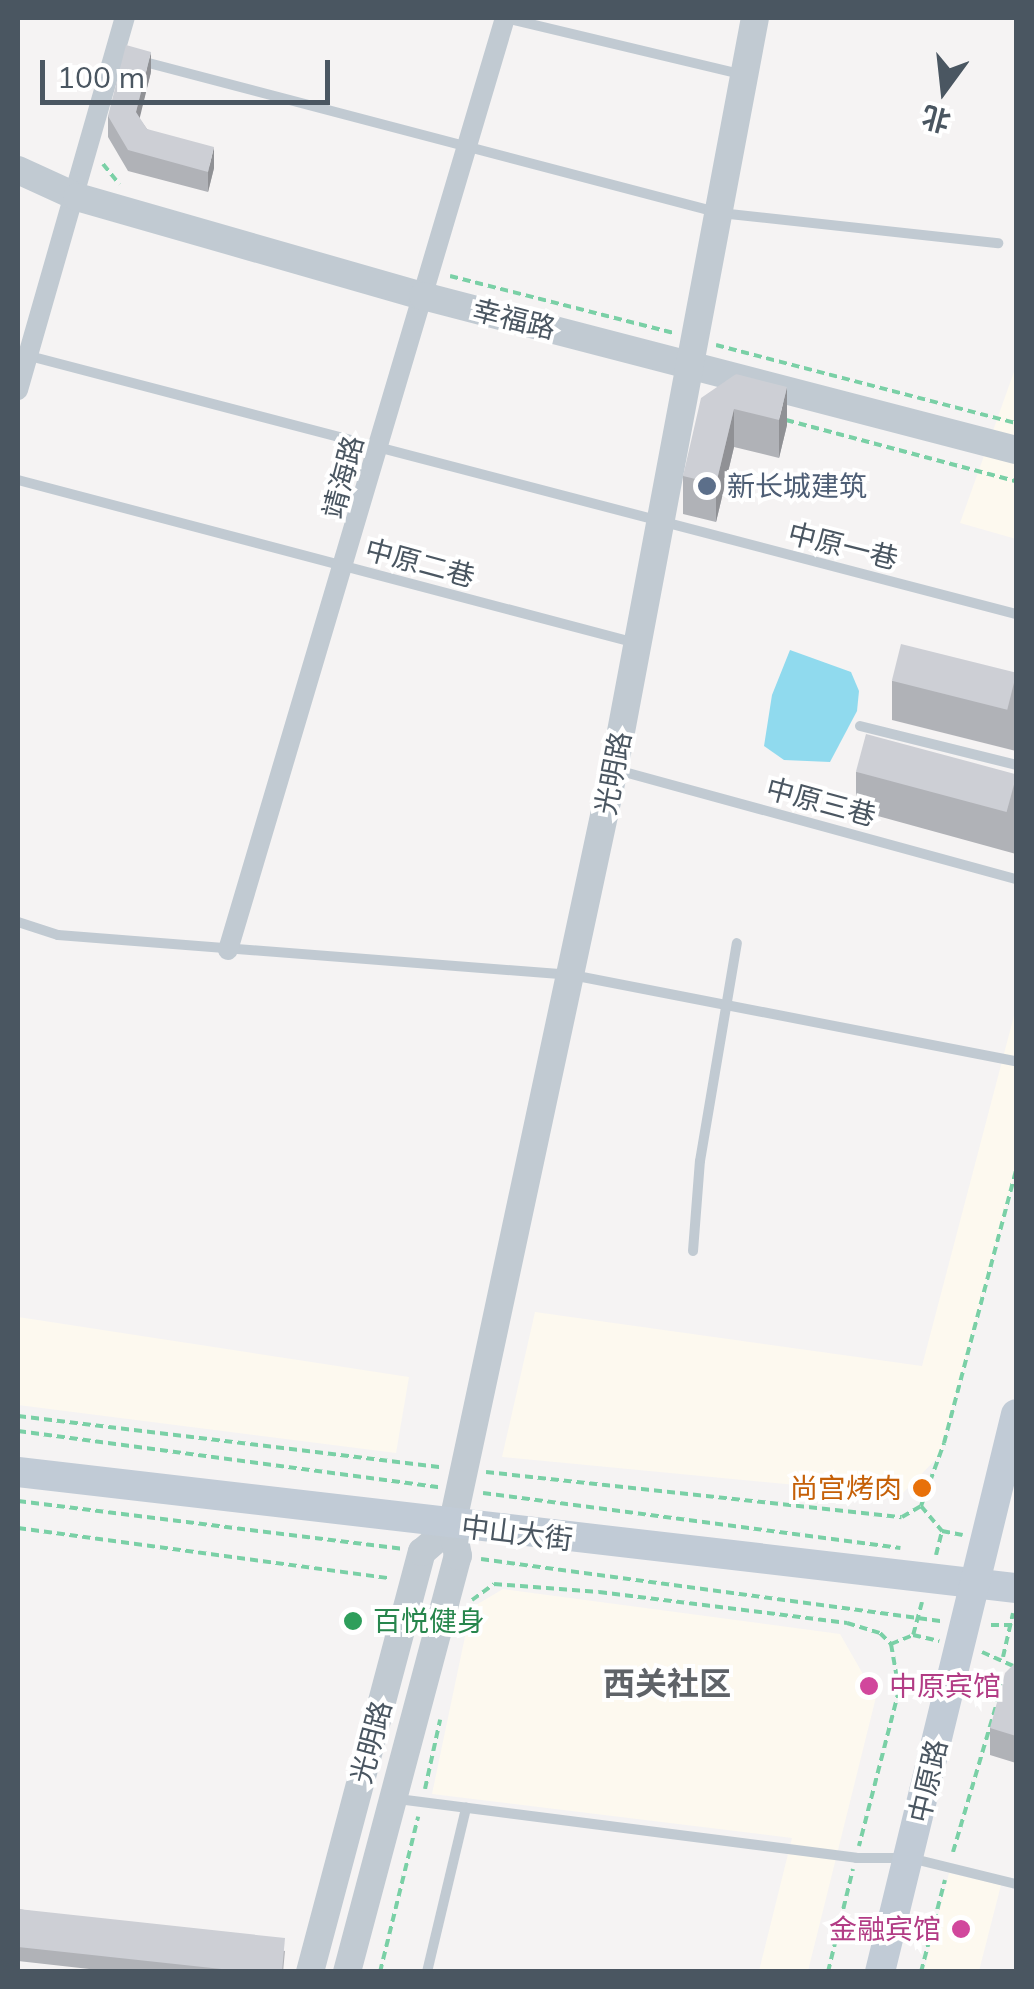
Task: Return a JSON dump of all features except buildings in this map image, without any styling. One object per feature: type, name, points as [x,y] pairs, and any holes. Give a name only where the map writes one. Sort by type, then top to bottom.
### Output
[{"type":"main road","name":"中原路","points":[[880,1972],[1016,1414]]},
{"type":"main road","name":"中山大街","points":[[18,1472],[452,1526],[978,1573],[1016,1588]]},
{"type":"street","points":[[18,390],[23,355],[77,197],[126,18]]},
{"type":"street","name":"靖海路","points":[[228,950],[346,567],[505,18]]},
{"type":"street","name":"光明路","points":[[349,1971],[458,1556],[452,1526],[614,769],[658,522],[696,352],[755,18]]},
{"type":"street","name":"幸福路","points":[[18,170],[77,197],[696,352],[1016,450]]},
{"type":"street","points":[[422,1552],[452,1526]]},
{"type":"street","name":"光明路","points":[[310,1972],[422,1552]]},
{"type":"lane","points":[[505,18],[744,75]]},
{"type":"lane","points":[[116,54],[720,213],[998,243]]},
{"type":"lane","name":"中原一巷","points":[[23,355],[1016,614]]},
{"type":"lane","name":"中原二巷","points":[[18,480],[636,644]]},
{"type":"lane","points":[[860,726],[1016,765]]},
{"type":"lane","name":"中原三巷","points":[[614,769],[1016,879]]},
{"type":"lane","points":[[18,922],[58,934],[572,975],[1016,1060]]},
{"type":"lane","points":[[693,1251],[700,1160],[737,942]]},
{"type":"lane","points":[[392,1798],[856,1858],[910,1858],[1016,1884]]},
{"type":"lane","points":[[427,1972],[466,1808]]},
{"type":"path","points":[[100,148],[104,165],[126,188]]},
{"type":"path","points":[[427,284],[696,352],[1016,423]]},
{"type":"path","points":[[782,419],[1016,481]]},
{"type":"path","points":[[18,1431],[463,1480],[902,1516],[921,1506],[944,1442],[1016,1170]]},
{"type":"path","points":[[18,1416],[463,1480],[978,1573]]},
{"type":"path","points":[[18,1500],[422,1552]]},
{"type":"path","points":[[921,1506],[942,1531]]},
{"type":"path","points":[[18,1528],[414,1581]]},
{"type":"path","points":[[458,1556],[964,1624],[1013,1625]]},
{"type":"path","points":[[450,1585],[494,1584],[847,1623],[880,1633],[891,1644],[899,1690],[828,1972]]},
{"type":"path","points":[[470,1606],[474,1595],[494,1584]]},
{"type":"path","points":[[978,1765],[994,1704],[1015,1665],[1003,1656],[1016,1601]]},
{"type":"path","points":[[891,1644],[913,1635]]},
{"type":"path","points":[[380,1972],[442,1713]]},
{"type":"shaded area","points":[[1016,369],[1016,539],[960,523]]},
{"type":"shaded area","points":[[1016,1008],[1016,1169],[940,1455],[901,1495],[502,1457],[535,1312],[922,1366]]},
{"type":"shaded area","points":[[18,1317],[409,1377],[396,1453],[18,1405]]},
{"type":"shaded area","points":[[503,1589],[840,1634],[876,1697],[808,1971],[759,1971],[792,1838],[432,1794],[471,1608]]},
{"type":"shaded area","points":[[949,1873],[1001,1885],[979,1971],[924,1971]]},
{"type":"water","points":[[790,650],[851,672],[859,691],[857,711],[830,762],[784,760],[764,746],[772,695]]},
{"type":"place","name":"新长城建筑","points":[[707,486]]},
{"type":"place","name":"尚宫烤肉","points":[[922,1488]]},
{"type":"place","name":"百悦健身","points":[[353,1621]]},
{"type":"place","name":"中原宾馆","points":[[869,1686]]},
{"type":"place","name":"金融宾馆","points":[[961,1929]]},
{"type":"district","name":"西关社区","points":[[667,1683]]}]
